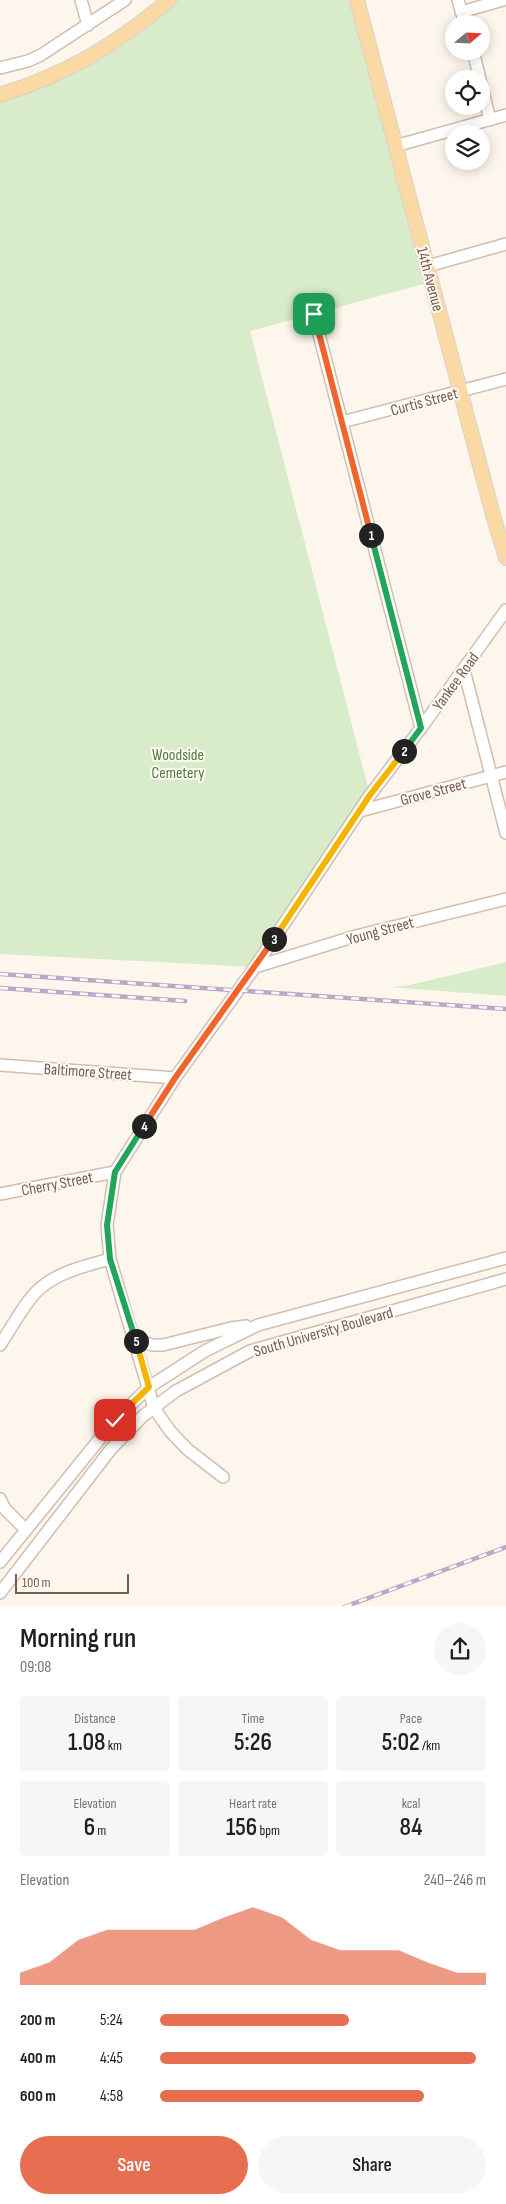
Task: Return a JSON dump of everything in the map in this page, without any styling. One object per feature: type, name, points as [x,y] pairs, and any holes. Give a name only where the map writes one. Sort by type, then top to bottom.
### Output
[{"type":"main road","points":[[0,95],[45,80],[81,63],[112,44],[169,0]]},
{"type":"main road","name":"14th Avenue","points":[[357,0],[506,558]]},
{"type":"street","points":[[81,0],[88,25]]},
{"type":"street","points":[[0,68],[34,58],[125,0]]},
{"type":"street","points":[[458,0],[462,15]]},
{"type":"street","points":[[461,12],[503,0]]},
{"type":"street","points":[[489,115],[490,120]]},
{"type":"street","points":[[395,146],[506,115]]},
{"type":"street","points":[[428,266],[506,244]]},
{"type":"street","points":[[314,314],[421,728]]},
{"type":"street","name":"Curtis Street","points":[[342,422],[506,379]]},
{"type":"street","name":"Yankee Road","points":[[115,1172],[175,1078],[256,967],[360,811],[506,610]]},
{"type":"street","points":[[464,670],[506,833]]},
{"type":"street","name":"Grove Street","points":[[360,811],[506,772]]},
{"type":"street","name":"Young Street","points":[[256,967],[356,936],[506,899]]},
{"type":"street","name":"Baltimore Street","points":[[0,1065],[175,1078]]},
{"type":"street","points":[[115,1172],[107,1225],[110,1259],[154,1408],[170,1431],[187,1449],[223,1477]]},
{"type":"street","name":"Cherry Street","points":[[0,1194],[115,1172]]},
{"type":"street","name":"South University Boulevard","points":[[0,1562],[115,1420],[149,1387],[220,1342],[258,1325],[506,1258]]},
{"type":"street","points":[[0,1345],[36,1292],[54,1279],[72,1270],[110,1259]]},
{"type":"street","name":"South University Boulevard","points":[[0,1594],[111,1449],[154,1408],[198,1377],[250,1351],[506,1279]]},
{"type":"street","points":[[135,1339],[152,1345],[163,1346],[231,1328],[258,1325]]},
{"type":"street","points":[[0,1499],[5,1509],[25,1529]]},
{"type":"green space","name":"Woodside Cemetery","points":[[169,0],[357,0],[431,282],[250,331],[370,795],[255,967],[0,954],[0,95],[45,80]]},
{"type":"green space","points":[[506,962],[506,996],[390,987],[410,985]]},
{"type":"railway","points":[[0,974],[506,1009]]},
{"type":"railway","points":[[0,988],[185,1001]]},
{"type":"railway","points":[[347,1606],[506,1547]]},
{"type":"route","points":[[115,1420],[149,1387],[110,1259],[107,1225],[115,1172],[175,1078],[256,967],[370,795],[421,728],[314,314]]}]
